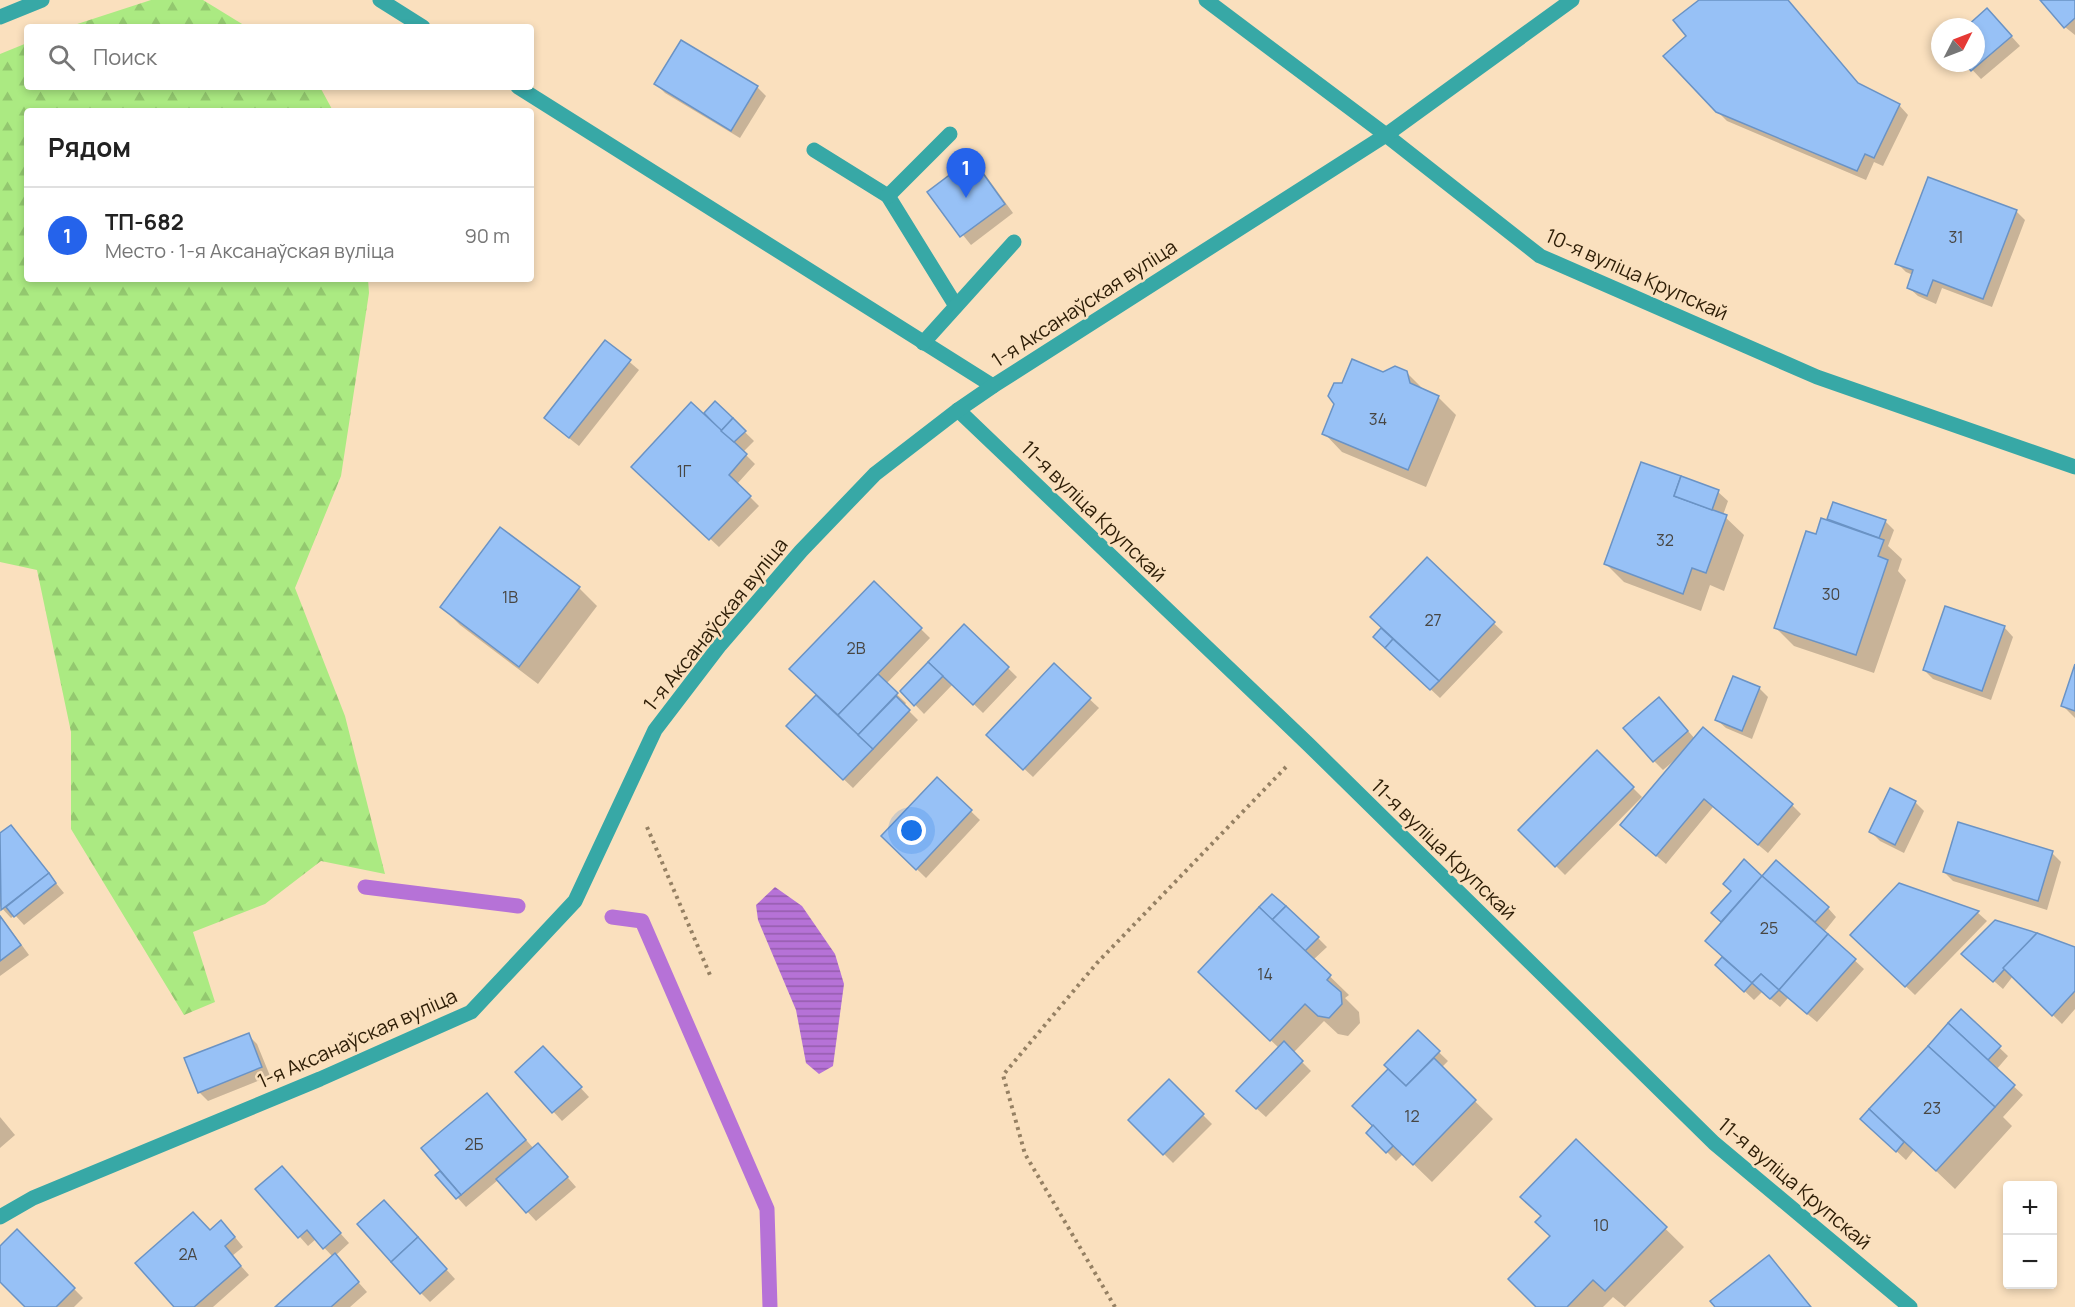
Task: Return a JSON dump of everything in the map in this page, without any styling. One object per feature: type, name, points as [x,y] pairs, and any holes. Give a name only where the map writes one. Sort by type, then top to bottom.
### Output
[{"type":"street","points":[[0,18],[42,0]]},
{"type":"street","points":[[380,0],[418,24]]},
{"type":"street","name":"10-я вуліца Крупскай","points":[[1206,0],[1386,135],[1540,256],[1817,377],[2075,467]]},
{"type":"street","name":"1-я Аксанаўская вуліца","points":[[0,1217],[33,1198],[309,1083],[471,1012],[575,901],[655,730],[720,645],[801,551],[875,474],[993,386],[1386,135],[1572,0]]},
{"type":"street","points":[[523,90],[993,386]]},
{"type":"street","points":[[888,196],[950,134]]},
{"type":"street","points":[[814,150],[888,196],[956,306]]},
{"type":"street","points":[[923,343],[1014,242]]},
{"type":"street","name":"11-я вуліца Крупскай","points":[[958,410],[1308,744],[1714,1143],[1910,1307]]},
{"type":"path","points":[[1115,1307],[1025,1154],[1003,1075],[1097,963],[1308,744]]},
{"type":"path","points":[[629,785],[710,975]]},
{"type":"green space","points":[[151,0],[203,0],[242,24],[77,24]]},
{"type":"green space","points":[[24,44],[24,90],[322,90],[331,108],[24,108],[24,282],[368,282],[369,293],[341,476],[295,588],[345,716],[385,874],[321,861],[265,904],[193,932],[215,1002],[184,1015],[71,829],[71,732],[37,570],[0,562],[0,54]]},
{"type":"shaded area","points":[[775,887],[802,906],[835,954],[844,984],[833,1066],[819,1074],[806,1063],[796,1010],[758,920],[756,905]]},
{"type":"building","points":[[1699,0],[1788,0],[1858,83],[1900,104],[1874,158],[1865,154],[1857,171],[1716,112],[1663,56],[1686,36],[1673,20]]},
{"type":"building","points":[[2040,0],[2075,0],[2075,18],[2064,28]]},
{"type":"building","points":[[1987,8],[2012,36],[1985,59],[1985,18],[1976,18]]},
{"type":"building","points":[[681,40],[758,86],[731,131],[654,84]]},
{"type":"building","points":[[972,158],[1005,204],[960,237],[927,192]]},
{"type":"building","points":[[1928,177],[2017,210],[1983,299],[1933,280],[1927,296],[1907,288],[1913,270],[1895,264]]},
{"type":"building","points":[[605,340],[631,360],[569,438],[544,418]]},
{"type":"building","points":[[1352,359],[1383,372],[1395,366],[1407,371],[1410,383],[1439,396],[1408,470],[1322,434],[1334,404],[1328,396],[1334,383],[1342,383]]},
{"type":"building","points":[[715,401],[733,418],[721,431],[704,413]]},
{"type":"building","points":[[691,402],[747,454],[729,475],[751,496],[709,540],[631,467]]},
{"type":"building","points":[[733,418],[746,431],[734,442],[721,431]]},
{"type":"building","points":[[1641,462],[1681,476],[1674,496],[1727,515],[1706,573],[1692,568],[1683,594],[1604,564]]},
{"type":"building","points":[[1681,476],[1719,490],[1712,510],[1674,496]]},
{"type":"building","points":[[1833,502],[1886,520],[1879,538],[1827,519]]},
{"type":"building","points":[[1821,518],[1884,540],[1878,556],[1888,560],[1856,655],[1774,628],[1806,531],[1816,534]]},
{"type":"building","points":[[500,527],[580,587],[519,667],[440,607]]},
{"type":"building","points":[[1427,557],[1495,622],[1439,681],[1370,617]]},
{"type":"building","points":[[874,581],[922,628],[838,715],[789,669]]},
{"type":"building","points":[[1945,606],[2005,626],[1982,691],[1923,670]]},
{"type":"building","points":[[964,624],[1009,667],[973,705],[928,662]]},
{"type":"building","points":[[1381,628],[1393,639],[1385,648],[1373,637]]},
{"type":"building","points":[[1393,639],[1439,681],[1430,690],[1385,648]]},
{"type":"building","points":[[928,662],[943,676],[914,706],[900,691]]},
{"type":"building","points":[[1054,663],[1091,698],[1023,770],[986,735]]},
{"type":"building","points":[[2075,664],[2075,711],[2061,706]]},
{"type":"building","points":[[878,674],[898,693],[858,735],[838,715]]},
{"type":"building","points":[[1733,676],[1760,687],[1742,731],[1715,720]]},
{"type":"building","points":[[816,695],[873,749],[843,780],[786,726]]},
{"type":"building","points":[[896,696],[910,710],[873,749],[858,735]]},
{"type":"building","points":[[1659,697],[1688,731],[1653,762],[1623,728]]},
{"type":"building","points":[[1703,727],[1793,804],[1758,845],[1704,799],[1656,856],[1620,825]]},
{"type":"building","points":[[1597,750],[1634,787],[1555,867],[1518,830]]},
{"type":"building","points":[[937,777],[972,810],[916,870],[881,836]]},
{"type":"building","points":[[1890,788],[1916,801],[1895,845],[1869,832]]},
{"type":"building","points":[[1958,822],[2053,851],[2038,901],[1943,872]]},
{"type":"building","points":[[11,825],[49,873],[1,910],[0,833]]},
{"type":"building","points":[[1744,859],[1762,876],[1721,922],[1711,913],[1731,891],[1723,884]]},
{"type":"building","points":[[1776,860],[1829,907],[1815,922],[1762,876]]},
{"type":"building","points":[[49,873],[56,883],[14,917],[6,907]]},
{"type":"building","points":[[1762,876],[1828,934],[1779,990],[1761,974],[1752,983],[1705,941]]},
{"type":"building","points":[[1899,883],[1979,911],[1905,987],[1850,935]]},
{"type":"building","points":[[1272,894],[1286,906],[1272,920],[1259,907]]},
{"type":"building","points":[[1286,906],[1319,937],[1305,951],[1272,920]]},
{"type":"building","points":[[1259,907],[1331,975],[1327,980],[1341,992],[1342,1004],[1329,1018],[1318,1016],[1305,1004],[1270,1041],[1198,972]]},
{"type":"building","points":[[0,916],[21,945],[0,961]]},
{"type":"building","points":[[1995,920],[2037,933],[1993,982],[1961,954]]},
{"type":"building","points":[[2037,933],[2075,947],[2075,991],[2052,1016],[2003,968]]},
{"type":"building","points":[[1828,934],[1856,959],[1807,1014],[1779,990]]},
{"type":"building","points":[[1722,957],[1752,983],[1744,992],[1715,965]]},
{"type":"building","points":[[1761,974],[1779,990],[1770,999],[1752,983]]},
{"type":"building","points":[[1961,1009],[2001,1046],[1988,1060],[1948,1023]]},
{"type":"building","points":[[1948,1023],[2015,1085],[1995,1107],[1928,1046]]},
{"type":"building","points":[[1418,1030],[1440,1051],[1406,1086],[1384,1065]]},
{"type":"building","points":[[249,1033],[262,1067],[198,1093],[184,1058]]},
{"type":"building","points":[[1284,1041],[1303,1061],[1256,1109],[1236,1091]]},
{"type":"building","points":[[543,1046],[582,1087],[552,1113],[515,1072]]},
{"type":"building","points":[[1928,1046],[1995,1107],[1936,1171],[1869,1109]]},
{"type":"building","points":[[1434,1058],[1476,1100],[1413,1165],[1352,1106],[1388,1069],[1406,1086]]},
{"type":"building","points":[[1169,1079],[1204,1114],[1163,1155],[1128,1120]]},
{"type":"building","points":[[487,1093],[526,1140],[461,1195],[421,1148]]},
{"type":"building","points":[[1869,1109],[1904,1142],[1896,1152],[1860,1119]]},
{"type":"building","points":[[1373,1125],[1393,1146],[1386,1153],[1366,1133]]},
{"type":"building","points":[[1576,1139],[1667,1227],[1605,1291],[1593,1280],[1567,1307],[1536,1307],[1508,1279],[1550,1236],[1535,1222],[1541,1216],[1520,1197]]},
{"type":"building","points":[[538,1143],[568,1177],[526,1213],[496,1179]]},
{"type":"building","points":[[282,1166],[341,1233],[323,1249],[307,1230],[298,1238],[255,1189]]},
{"type":"building","points":[[440,1171],[461,1195],[456,1199],[435,1175]]},
{"type":"building","points":[[384,1200],[418,1237],[391,1262],[357,1224]]},
{"type":"building","points":[[193,1212],[210,1230],[221,1220],[235,1237],[225,1246],[241,1266],[194,1307],[174,1307],[135,1263]]},
{"type":"building","points":[[17,1229],[75,1288],[56,1307],[25,1307],[0,1282],[0,1246]]},
{"type":"building","points":[[418,1237],[447,1269],[420,1294],[391,1262]]},
{"type":"building","points":[[335,1253],[359,1282],[331,1307],[275,1307]]},
{"type":"building","points":[[1769,1255],[1811,1307],[1715,1307],[1710,1301]]},
{"type":"waterway","points":[[365,887],[518,906]]},
{"type":"waterway","points":[[612,917],[642,921],[767,1209],[770,1307]]},
{"type":"place","name":"ТП-682","points":[[966,198]]}]
